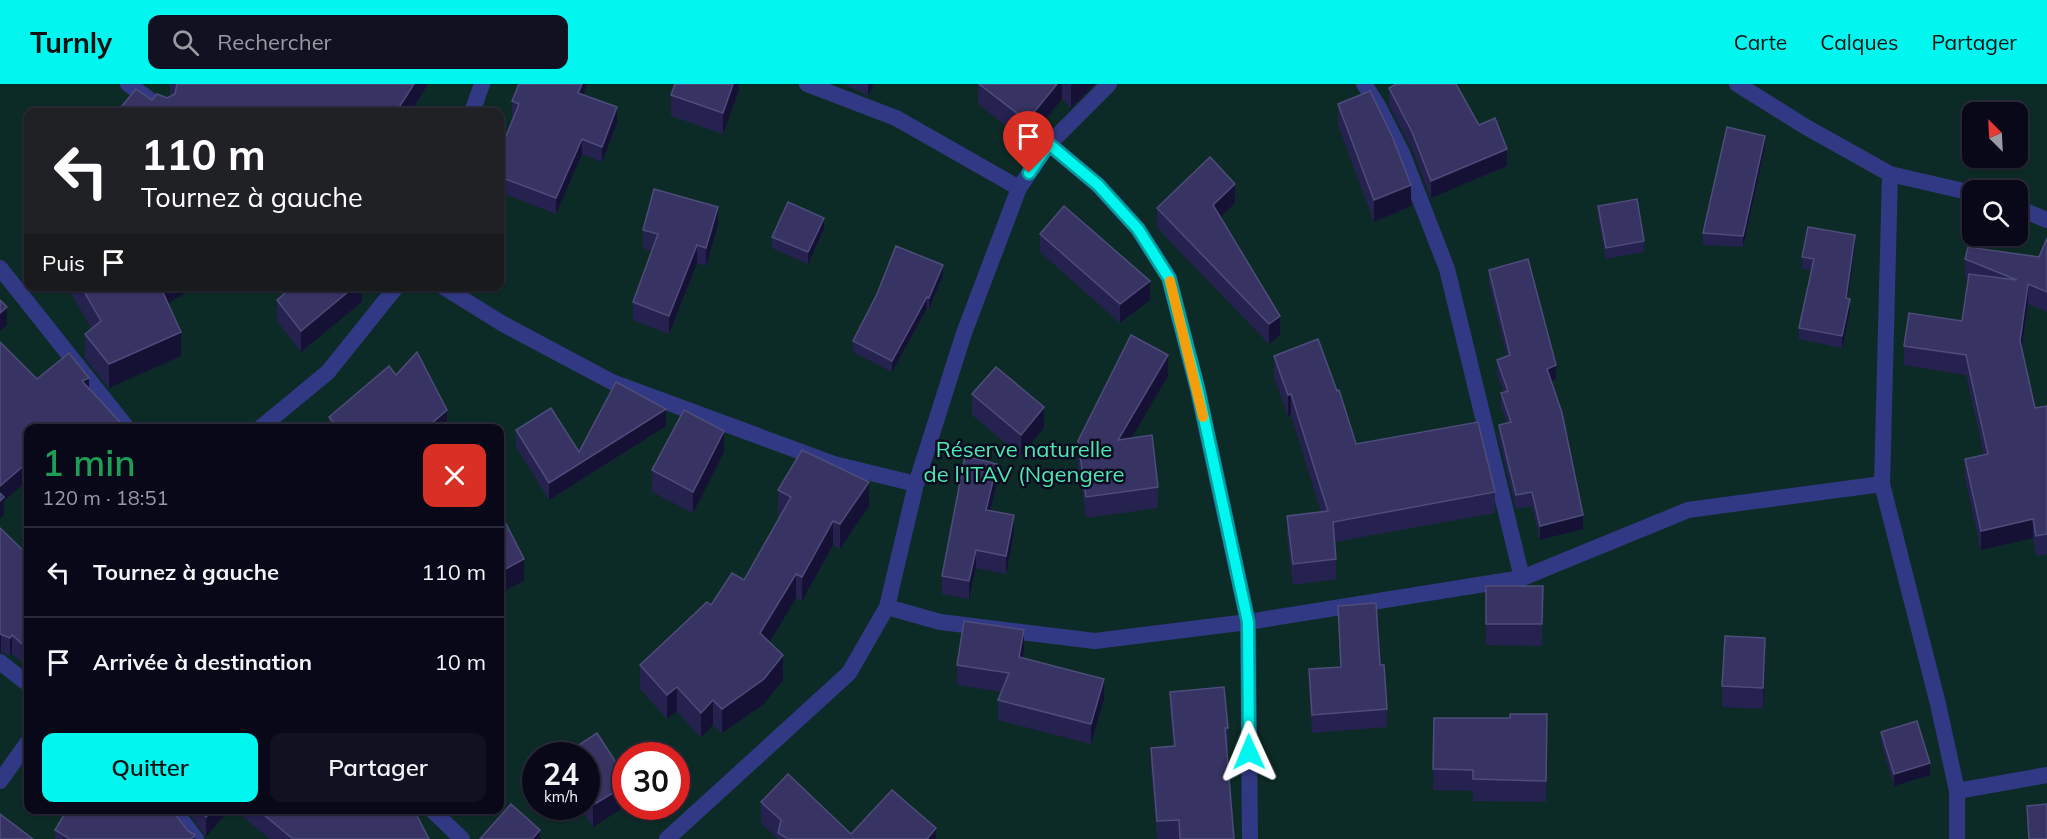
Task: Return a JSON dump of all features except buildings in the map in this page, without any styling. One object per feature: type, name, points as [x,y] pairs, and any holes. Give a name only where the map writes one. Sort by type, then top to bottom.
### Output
[{"type":"street","points":[[128,84],[161,108]]},
{"type":"street","points":[[473,108],[482,84]]},
{"type":"street","points":[[807,84],[896,118],[1019,188]]},
{"type":"street","points":[[667,839],[849,673],[887,607],[916,484],[964,333],[1019,188],[1049,144],[1109,84]]},
{"type":"street","points":[[1364,84],[1402,153],[1447,269],[1522,578]]},
{"type":"street","points":[[1737,84],[1806,127],[1890,174],[1962,191]]},
{"type":"street","points":[[1049,144],[1098,185],[1138,229],[1169,278],[1198,390],[1248,622],[1250,839]]},
{"type":"street","points":[[1890,174],[1882,484],[1958,791],[1957,839]]},
{"type":"street","points":[[2028,212],[2047,220]]},
{"type":"street","points":[[0,268],[124,424]]},
{"type":"street","points":[[265,424],[328,372],[393,291]]},
{"type":"street","points":[[450,291],[503,324],[612,382],[834,464],[916,484]]},
{"type":"street","points":[[887,607],[940,622],[1095,641],[1248,622],[1522,578],[1688,510],[1882,484]]},
{"type":"street","points":[[0,662],[24,681]]},
{"type":"street","points":[[0,781],[24,748]]},
{"type":"street","points":[[1958,791],[2047,775]]},
{"type":"street","points":[[177,814],[196,839]]},
{"type":"street","points":[[436,814],[462,839]]},
{"type":"green space","name":"Réserve naturelle de l'ITAV (Ngengere","points":[[0,84],[2047,84],[2047,839],[0,839]]},
{"type":"slow traffic","points":[[1170,281],[1203,417]]},
{"type":"route","points":[[1029,173],[1049,144],[1098,185],[1138,229],[1169,278],[1198,390],[1248,622],[1249,752]]}]
